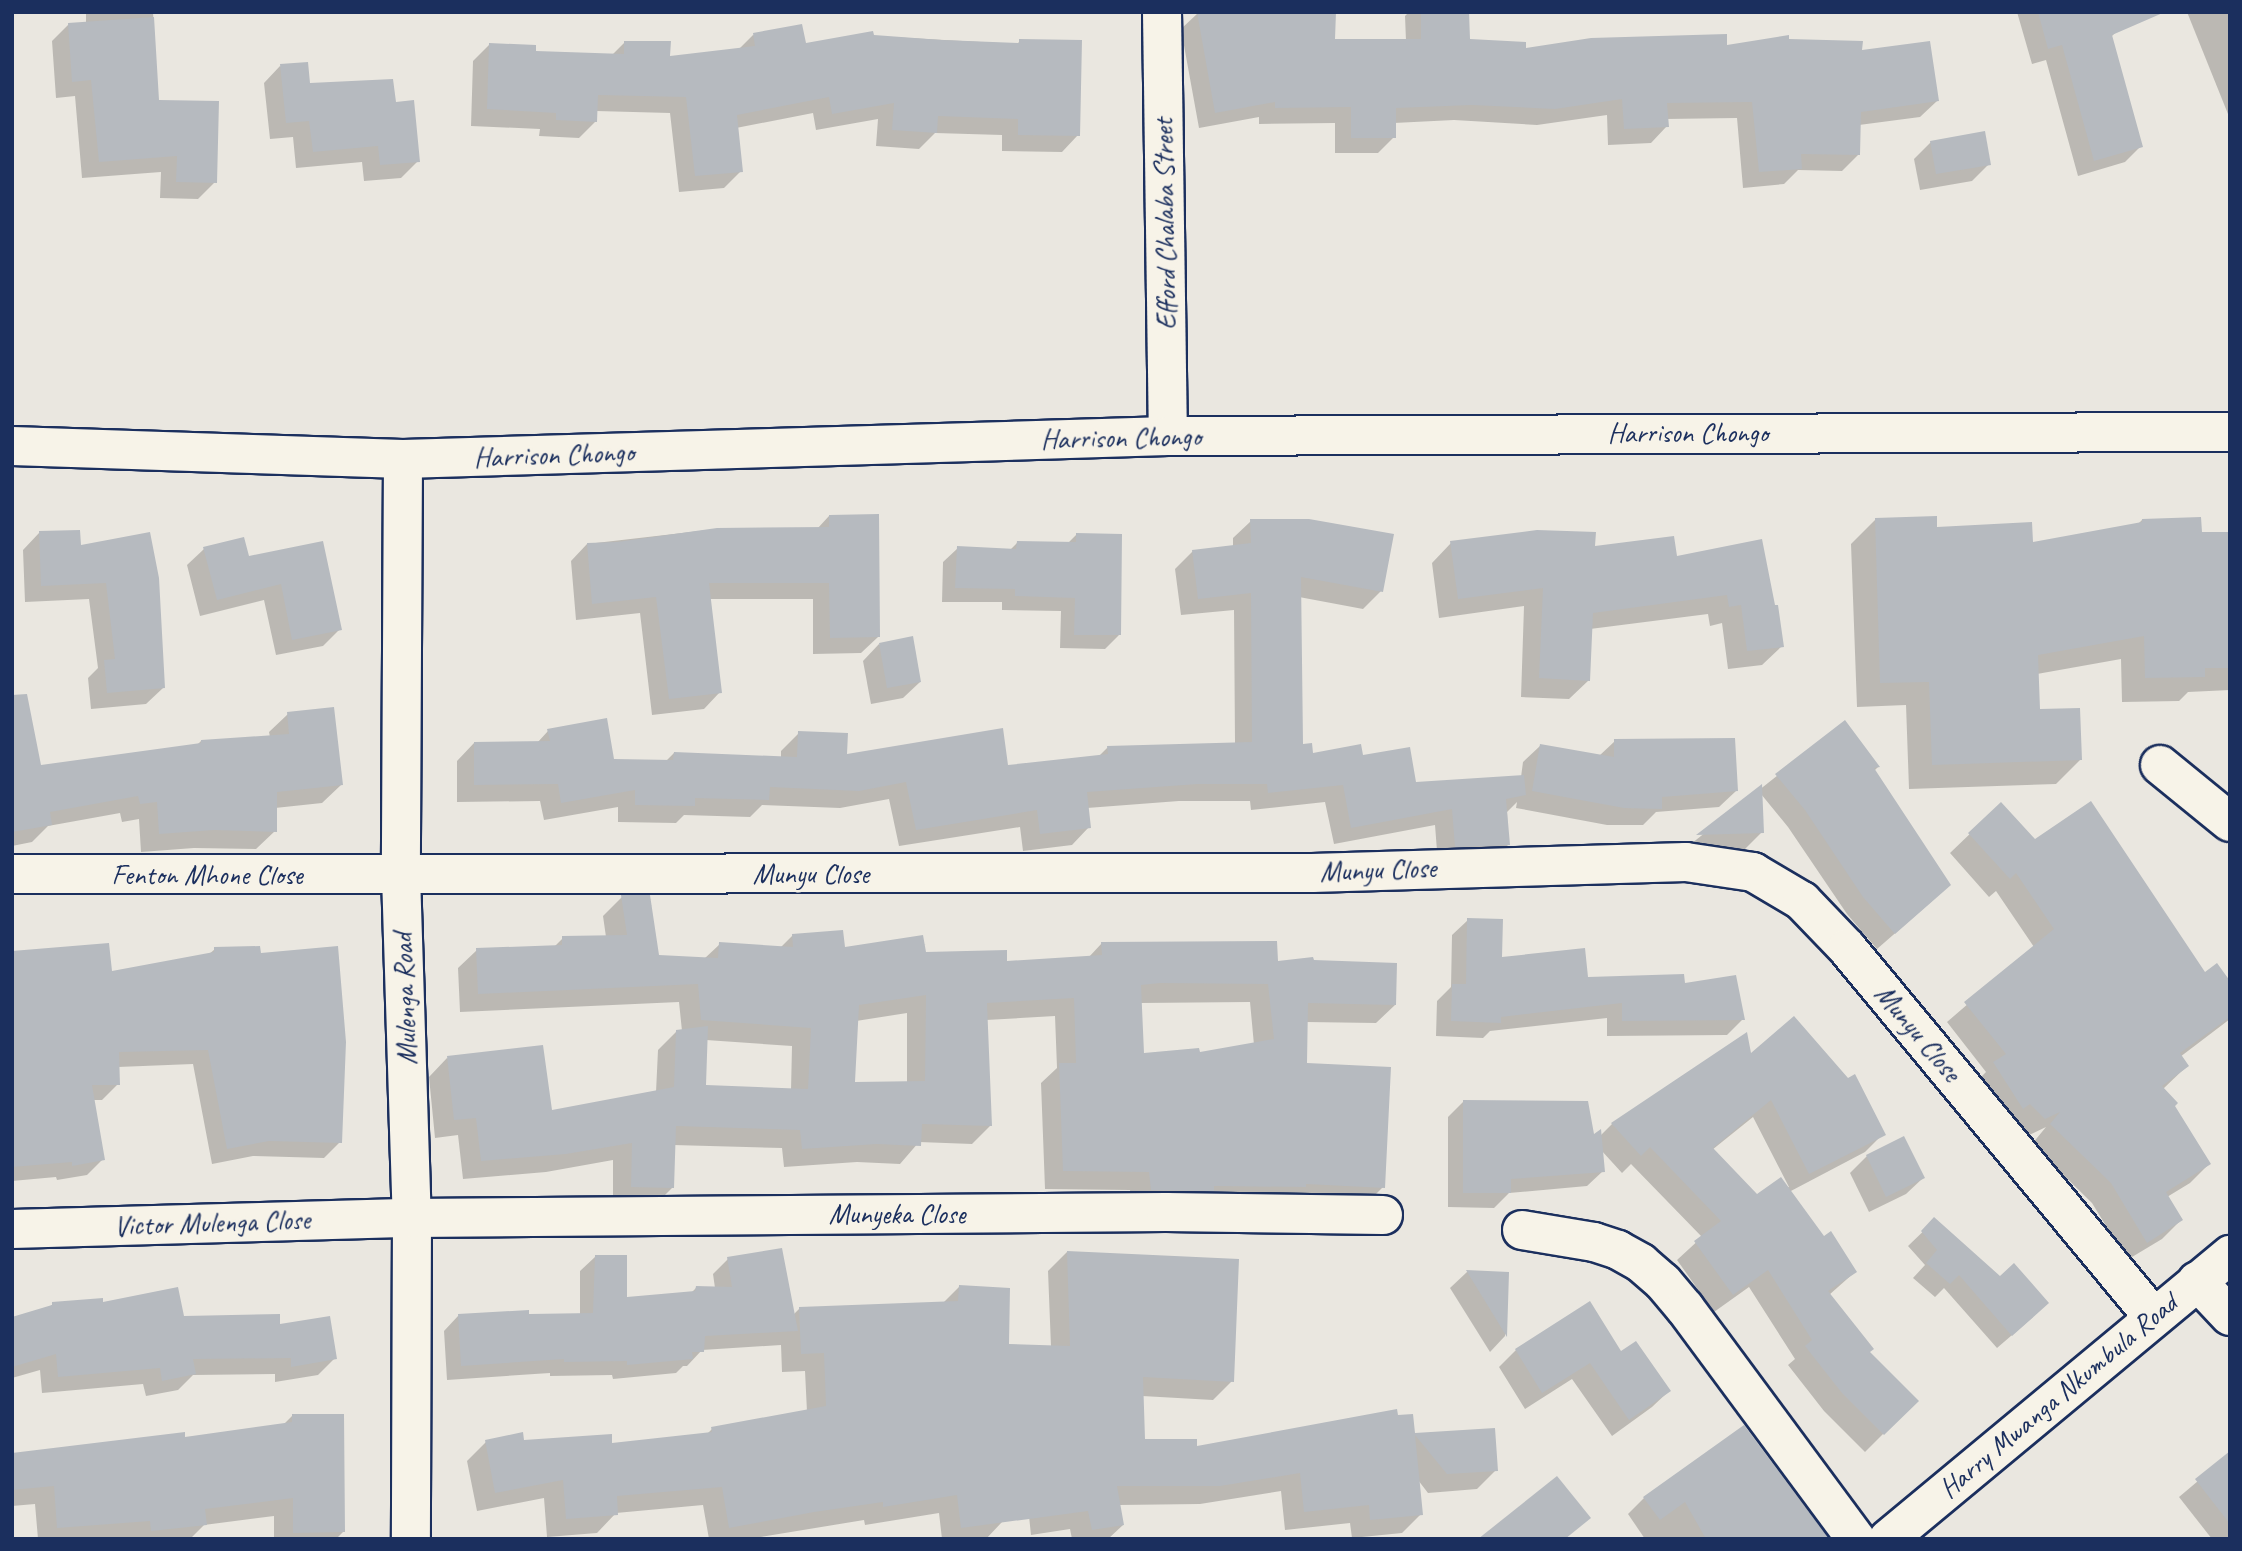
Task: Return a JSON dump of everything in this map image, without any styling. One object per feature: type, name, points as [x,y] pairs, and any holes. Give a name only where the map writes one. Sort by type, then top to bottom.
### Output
[{"type":"street","name":"Efford Chalaba Street","points":[[1162,12],[1168,436]]},
{"type":"street","name":"Harrison Chongo","points":[[12,446],[403,459],[1168,436],[2230,432]]},
{"type":"street","name":"Mulenga Road","points":[[403,459],[401,875],[412,1218],[411,1539]]},
{"type":"street","points":[[2160,765],[2230,822]]},
{"type":"street","name":"Munyu Close","points":[[401,875],[1298,873],[1686,862],[1753,872],[1802,901],[1847,948],[2153,1315]]},
{"type":"street","name":"Fenton Mhone Close","points":[[12,874],[401,875]]},
{"type":"street","name":"Munyeka Close","points":[[412,1218],[1152,1212],[1383,1215]]},
{"type":"street","name":"Victor Mulenga Close","points":[[12,1229],[412,1218]]},
{"type":"street","points":[[1522,1230],[1583,1240],[1618,1250],[1641,1263],[1663,1282],[1702,1330],[1856,1539]]},
{"type":"street","name":"Harry Mwanga Nkumbula Road","points":[[1888,1539],[2153,1315],[2230,1255]]},
{"type":"street","points":[[2197,1280],[2230,1317]]},
{"type":"building","points":[[1197,12],[1336,12],[1335,39],[1421,39],[1421,12],[1469,12],[1470,39],[1526,42],[1526,48],[1591,38],[1727,34],[1727,45],[1789,35],[1789,39],[1863,41],[1862,50],[1930,41],[1939,101],[1861,112],[1860,155],[1801,154],[1802,169],[1759,172],[1752,102],[1667,103],[1669,127],[1624,129],[1622,99],[1555,109],[1472,105],[1396,108],[1396,138],[1351,138],[1351,107],[1275,108],[1275,102],[1215,113]]},
{"type":"building","points":[[2038,12],[2165,12],[2112,35],[2143,147],[2094,161],[2062,45],[2048,49]]},
{"type":"building","points":[[154,17],[159,100],[219,101],[217,183],[176,182],[177,156],[99,162],[91,80],[72,82],[68,23]]},
{"type":"building","points":[[802,24],[806,43],[873,31],[874,35],[942,40],[1019,43],[1019,39],[1082,40],[1080,136],[1018,135],[1018,119],[938,116],[937,133],[892,130],[894,103],[832,114],[829,97],[737,115],[743,172],[695,176],[686,97],[598,95],[597,122],[556,120],[556,113],[487,109],[489,43],[536,45],[536,51],[624,54],[624,41],[671,41],[670,56],[755,46],[753,33]]},
{"type":"building","points":[[308,62],[310,83],[393,79],[396,102],[414,100],[420,162],[380,165],[378,146],[313,152],[309,121],[286,123],[280,64]]},
{"type":"building","points":[[1985,131],[1991,165],[1936,174],[1930,141]]},
{"type":"building","points":[[879,514],[880,637],[830,638],[829,583],[709,583],[722,693],[669,699],[656,597],[592,604],[587,543],[617,542],[717,528],[829,527],[829,515]]},
{"type":"building","points":[[1937,516],[1937,527],[2032,522],[2033,542],[2142,522],[2142,519],[2201,517],[2202,532],[2230,532],[2230,668],[2205,668],[2205,677],[2145,678],[2144,636],[2038,655],[2040,709],[2080,708],[2082,760],[1932,765],[1929,682],[1880,683],[1875,518]]},
{"type":"building","points":[[1250,519],[1309,519],[1394,534],[1383,592],[1301,577],[1303,744],[1312,743],[1313,753],[1361,744],[1363,755],[1410,747],[1416,782],[1524,775],[1526,795],[1506,799],[1510,845],[1455,847],[1452,809],[1351,828],[1343,785],[1268,793],[1267,784],[1198,784],[1087,792],[1091,828],[1040,834],[1037,810],[916,830],[906,782],[859,791],[770,787],[769,800],[695,798],[695,806],[635,805],[635,790],[561,803],[558,784],[474,785],[474,742],[550,741],[547,729],[607,718],[614,759],[673,760],[674,752],[797,757],[798,731],[848,733],[847,754],[1003,728],[1008,765],[1108,754],[1107,746],[1252,742],[1251,593],[1198,599],[1192,550],[1251,543]]},
{"type":"building","points":[[80,530],[81,545],[150,532],[159,578],[165,688],[107,693],[104,660],[115,659],[106,583],[41,586],[39,531]]},
{"type":"building","points":[[1537,530],[1596,532],[1595,546],[1674,536],[1677,556],[1762,539],[1775,605],[1778,605],[1784,647],[1747,651],[1741,605],[1729,607],[1727,595],[1593,613],[1590,681],[1539,678],[1543,588],[1458,599],[1450,541]]},
{"type":"building","points":[[1076,533],[1122,534],[1121,635],[1074,635],[1075,598],[1015,596],[1015,589],[955,588],[957,546],[1016,549],[1017,541],[1076,542]]},
{"type":"building","points":[[244,537],[249,556],[323,541],[342,630],[292,640],[281,584],[217,600],[203,547]]},
{"type":"building","points":[[913,636],[921,682],[887,688],[879,643]]},
{"type":"building","points":[[27,694],[41,765],[201,743],[201,740],[289,734],[287,712],[334,707],[343,785],[277,792],[277,832],[214,830],[159,834],[157,802],[140,804],[138,796],[50,812],[52,825],[12,832],[12,695]]},
{"type":"building","points":[[1845,720],[1880,767],[1874,768],[1951,885],[1895,934],[1863,897],[1805,810],[1775,774]]},
{"type":"building","points":[[1735,738],[1738,791],[1662,797],[1662,809],[1624,808],[1532,791],[1540,744],[1614,757],[1614,739]]},
{"type":"building","points":[[1762,784],[1764,833],[1696,835]]},
{"type":"building","points":[[2091,801],[2205,972],[2217,963],[2230,981],[2230,1017],[2180,1053],[2189,1066],[2162,1086],[2178,1103],[2175,1106],[2211,1164],[2166,1192],[2183,1220],[2147,1243],[2111,1183],[2050,1124],[2060,1112],[2045,1119],[2030,1104],[2023,1109],[1993,1062],[2006,1054],[1964,1002],[2054,929],[2016,873],[2010,879],[1968,833],[2001,802],[2035,839]]},
{"type":"building","points":[[621,895],[650,895],[659,955],[718,958],[719,942],[793,947],[792,934],[843,930],[845,947],[923,935],[926,952],[1007,950],[1007,961],[1102,955],[1101,942],[1277,941],[1278,961],[1313,957],[1314,960],[1397,963],[1396,1005],[1308,1003],[1307,1063],[1391,1067],[1385,1188],[1306,1184],[1306,1187],[1214,1186],[1214,1191],[1151,1190],[1149,1172],[1063,1171],[1059,1063],[1076,1063],[1074,998],[987,1003],[992,1126],[922,1124],[921,1146],[877,1144],[802,1149],[800,1130],[676,1126],[674,1188],[631,1187],[632,1143],[566,1154],[481,1161],[476,1118],[454,1120],[447,1056],[543,1045],[552,1110],[674,1087],[676,1030],[708,1026],[706,1085],[808,1089],[811,1028],[701,1020],[698,984],[478,994],[476,948],[562,945],[562,936],[627,935]],"holes":[[[1268,984],[1274,1039],[1200,1052],[1199,1048],[1144,1053],[1141,985]],[[926,995],[925,1081],[855,1082],[859,1005]]]},
{"type":"building","points":[[1467,918],[1503,919],[1502,957],[1585,948],[1588,977],[1684,974],[1685,983],[1736,975],[1745,1020],[1622,1021],[1622,1003],[1501,1017],[1501,1023],[1451,1021],[1452,984],[1466,984]]},
{"type":"building","points":[[109,943],[112,971],[214,952],[214,947],[260,946],[261,953],[338,946],[346,1042],[342,1143],[269,1141],[227,1149],[208,1050],[119,1052],[120,1085],[92,1085],[105,1160],[72,1166],[72,1162],[12,1167],[12,951]]},
{"type":"building","points":[[1794,1016],[1848,1078],[1855,1074],[1886,1135],[1809,1174],[1771,1100],[1713,1148],[1757,1194],[1781,1177],[1824,1236],[1831,1231],[1857,1272],[1828,1291],[1874,1349],[1870,1352],[1919,1401],[1884,1435],[1842,1393],[1805,1346],[1812,1340],[1768,1270],[1733,1295],[1694,1241],[1721,1221],[1650,1147],[1641,1156],[1611,1123],[1747,1032],[1751,1053]]},
{"type":"building","points":[[1463,1100],[1588,1101],[1594,1134],[1601,1129],[1605,1172],[1511,1179],[1511,1193],[1463,1193]]},
{"type":"building","points":[[1904,1136],[1925,1178],[1886,1197],[1866,1155]]},
{"type":"building","points":[[1934,1217],[2000,1276],[2014,1263],[2049,1303],[2012,1336],[1959,1275],[1950,1284],[1926,1263],[1937,1250],[1921,1231]]},
{"type":"building","points":[[782,1248],[798,1331],[705,1336],[704,1352],[692,1352],[693,1359],[627,1365],[627,1361],[564,1362],[564,1359],[461,1366],[458,1314],[529,1310],[529,1314],[593,1313],[595,1255],[627,1255],[627,1297],[695,1291],[696,1286],[732,1287],[727,1257]]},
{"type":"building","points":[[1067,1251],[1239,1259],[1234,1382],[1143,1377],[1145,1439],[1197,1439],[1197,1446],[1397,1409],[1398,1415],[1413,1414],[1415,1433],[1495,1428],[1498,1471],[1447,1474],[1415,1435],[1423,1515],[1370,1520],[1369,1505],[1304,1512],[1300,1473],[1220,1486],[1117,1486],[1124,1525],[1092,1530],[1088,1511],[961,1528],[957,1495],[883,1507],[883,1502],[729,1528],[722,1487],[617,1496],[618,1515],[566,1519],[563,1480],[495,1493],[485,1440],[523,1432],[524,1440],[612,1434],[612,1443],[712,1432],[711,1427],[826,1406],[824,1353],[801,1354],[799,1307],[958,1301],[959,1285],[1010,1288],[1009,1344],[1070,1346]]},
{"type":"building","points":[[1466,1270],[1509,1272],[1507,1337]]},
{"type":"building","points":[[178,1287],[184,1316],[280,1314],[280,1324],[330,1316],[337,1359],[291,1367],[291,1358],[193,1359],[196,1374],[162,1381],[160,1368],[58,1377],[56,1354],[12,1367],[12,1317],[52,1305],[52,1302],[103,1298],[103,1302]]},
{"type":"building","points":[[1590,1301],[1621,1351],[1636,1341],[1671,1391],[1629,1420],[1590,1363],[1542,1393],[1515,1349]]},
{"type":"building","points":[[292,1414],[344,1414],[345,1532],[293,1533],[293,1498],[205,1509],[207,1525],[151,1531],[150,1521],[57,1528],[54,1486],[12,1490],[12,1453],[185,1432],[185,1437],[292,1422]]},
{"type":"building","points":[[1744,1425],[1829,1539],[1706,1539],[1685,1502],[1660,1520],[1643,1497]]},
{"type":"building","points":[[2230,1451],[2230,1524],[2195,1479]]},
{"type":"building","points":[[1557,1476],[1591,1518],[1565,1539],[1478,1539]]}]
